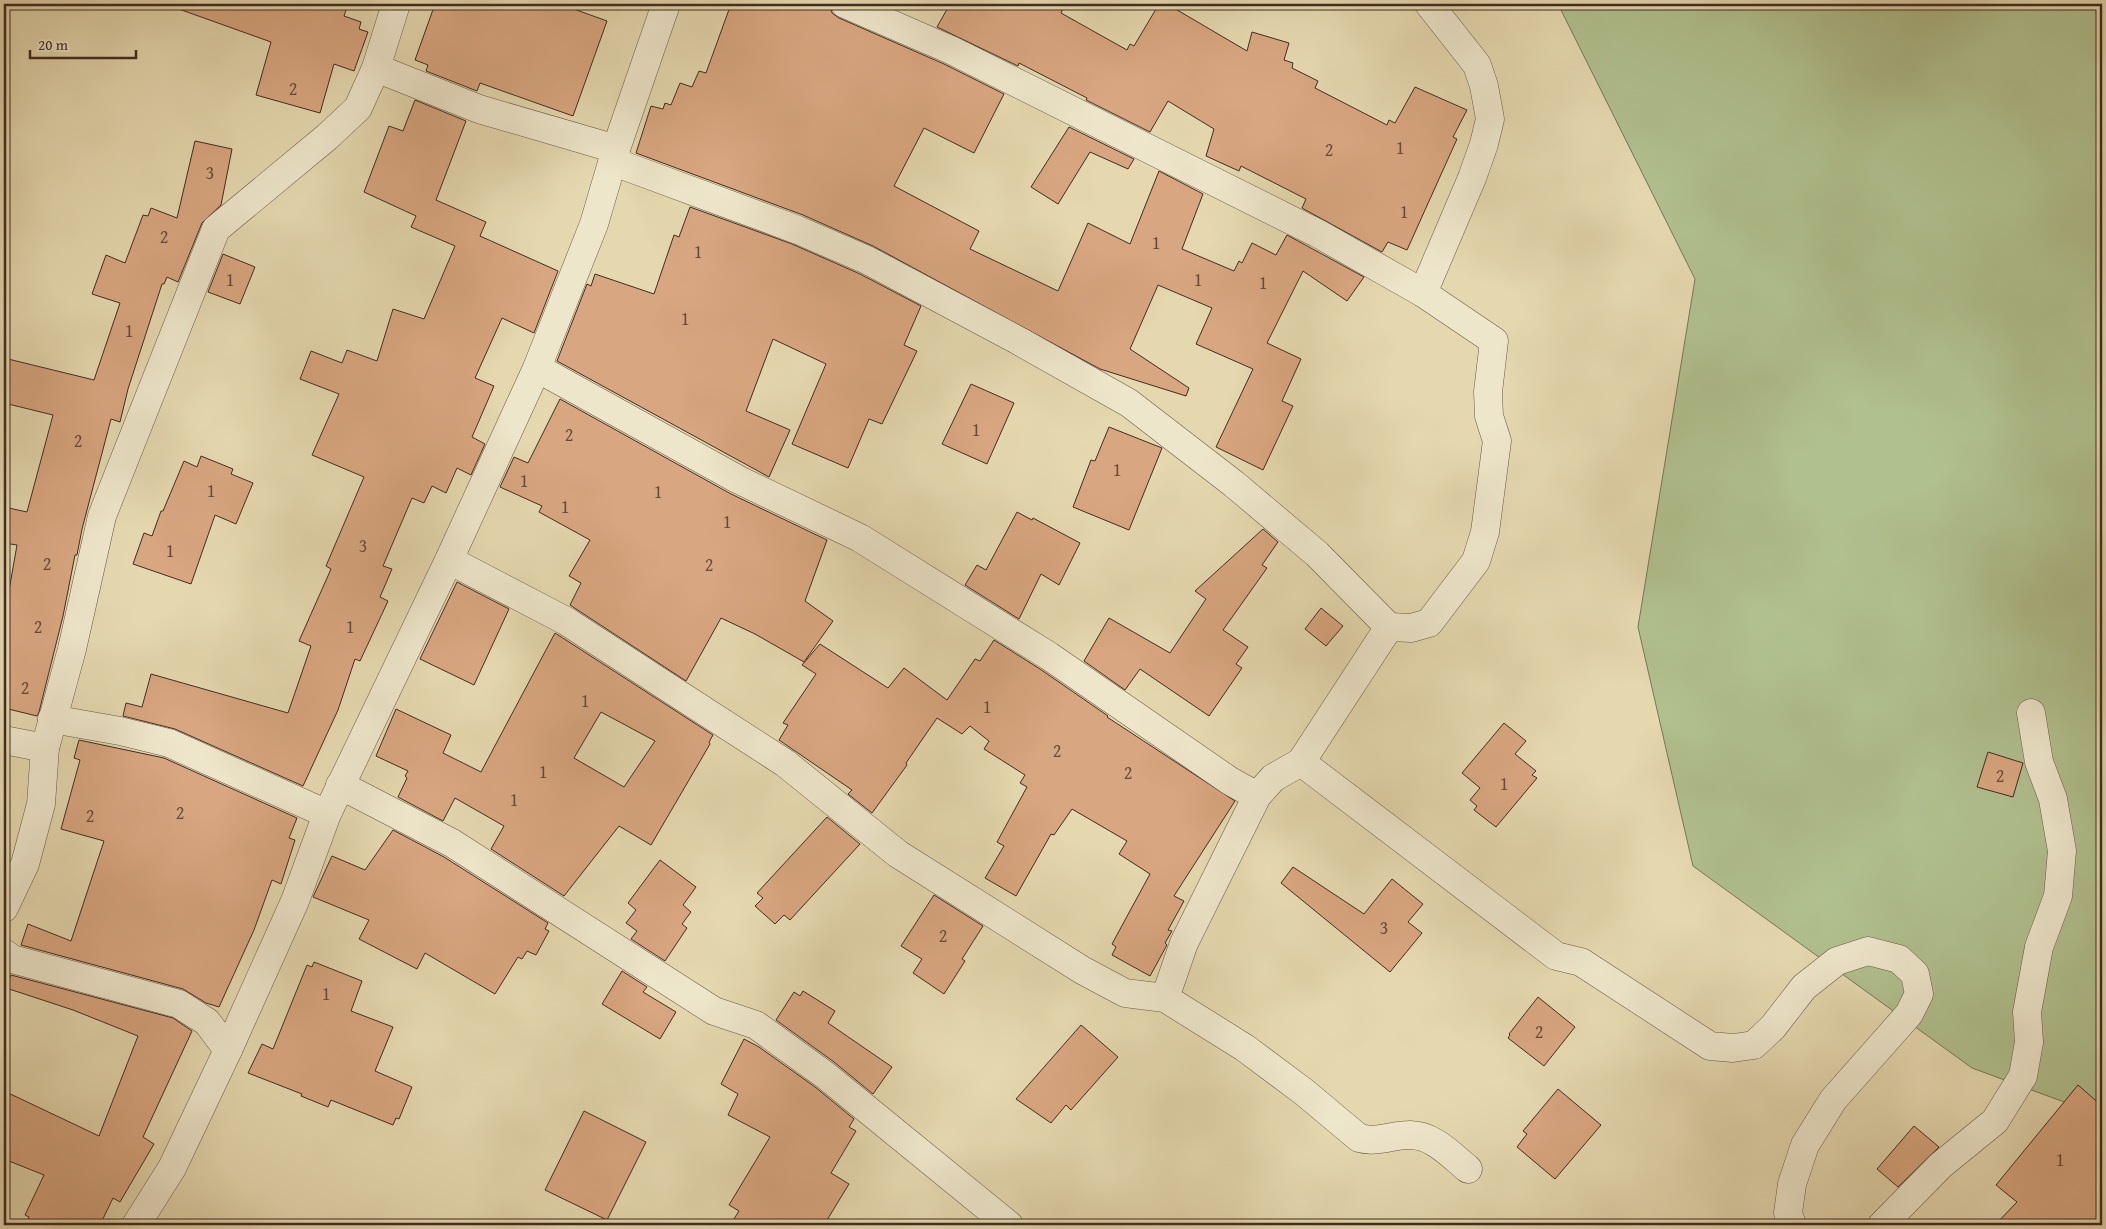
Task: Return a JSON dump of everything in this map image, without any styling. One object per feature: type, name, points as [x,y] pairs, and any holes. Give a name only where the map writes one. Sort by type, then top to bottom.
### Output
[{"type":"street","points":[[4,908],[25,864],[41,804],[45,748],[72,649],[102,516],[216,229],[327,137],[358,108],[376,68],[396,4]]},
{"type":"street","points":[[136,1225],[172,1168],[228,1050],[295,901],[327,814],[340,785],[449,560],[536,368],[594,224],[666,4]]},
{"type":"street","points":[[376,68],[479,109],[615,156],[868,260],[1020,341],[1129,403],[1234,484],[1317,554],[1389,627],[1411,628],[1429,623],[1476,561],[1484,532],[1497,441],[1489,416],[1488,392],[1494,341],[1423,293],[1316,233],[950,50],[845,4]]},
{"type":"street","points":[[1423,293],[1472,178],[1484,144],[1490,119],[1484,86],[1477,65],[1428,4]]},
{"type":"street","points":[[536,368],[739,480],[860,538],[1049,656],[1230,781],[1257,796]]},
{"type":"street","points":[[449,560],[566,621],[785,763],[898,854],[1082,970],[1125,993],[1165,998],[1252,1053],[1304,1092],[1359,1138],[1370,1141],[1409,1134],[1430,1139],[1468,1169]]},
{"type":"street","points":[[1165,998],[1184,943],[1257,796],[1273,778],[1301,762],[1389,627]]},
{"type":"street","points":[[1882,1225],[1941,1165],[1995,1121],[2023,1076],[2029,1042],[2027,1012],[2039,947],[2058,896],[2062,851],[2053,799],[2039,762],[2031,713]]},
{"type":"street","points":[[52,719],[120,731],[169,743],[327,814]]},
{"type":"street","points":[[4,740],[45,748]]},
{"type":"street","points":[[1301,762],[1556,956],[1581,962],[1710,1046],[1734,1048],[1754,1044],[1772,1027],[1804,987],[1837,961],[1868,951],[1899,959],[1915,974],[1919,994],[1909,1014],[1833,1100],[1805,1145],[1792,1184],[1788,1213],[1792,1225]]},
{"type":"street","points":[[340,785],[452,843],[714,1011],[756,1025],[825,1075],[1009,1225]]},
{"type":"street","points":[[4,953],[12,959],[179,1004],[207,1022],[228,1050]]},
{"type":"green space","points":[[1558,4],[2102,4],[2102,1116],[1972,1068],[1693,866],[1638,627],[1695,279]]},
{"type":"building","points":[[176,4],[348,4],[344,16],[361,22],[359,29],[368,32],[354,71],[334,64],[320,113],[256,95],[271,42],[176,8]]},
{"type":"building","points":[[435,4],[560,4],[607,21],[573,116],[480,83],[477,91],[426,71],[428,65],[415,60]]},
{"type":"building","points":[[731,4],[830,4],[832,13],[839,18],[944,64],[1004,94],[974,153],[924,128],[894,186],[979,231],[970,249],[1058,291],[1088,223],[1130,244],[1159,171],[1203,194],[1182,249],[1234,271],[1239,261],[1242,263],[1252,243],[1276,255],[1287,235],[1364,277],[1347,301],[1303,271],[1267,343],[1301,359],[1282,401],[1293,406],[1263,470],[1216,447],[1253,369],[1196,344],[1212,308],[1158,285],[1130,349],[1189,388],[1186,396],[1100,369],[873,246],[803,215],[636,153],[651,106],[663,109],[665,103],[671,105],[680,83],[692,87],[699,71],[706,73]]},
{"type":"building","points":[[950,4],[1065,4],[1061,13],[1127,50],[1130,44],[1134,46],[1159,4],[1167,4],[1247,51],[1252,32],[1289,43],[1284,60],[1293,63],[1292,68],[1318,81],[1315,88],[1387,125],[1389,120],[1395,123],[1415,87],[1467,110],[1453,137],[1457,139],[1407,250],[1388,242],[1382,252],[1302,208],[1306,199],[1241,166],[1239,171],[1206,156],[1214,129],[1168,101],[1150,132],[1086,100],[1087,98],[1019,63],[1018,66],[937,27]]},
{"type":"building","points":[[415,100],[466,121],[436,200],[486,222],[480,236],[558,271],[534,333],[502,318],[475,378],[494,386],[472,437],[485,444],[471,475],[457,468],[446,493],[432,486],[424,503],[412,498],[383,566],[392,569],[380,597],[388,601],[360,661],[355,659],[338,710],[303,786],[175,729],[123,716],[126,703],[142,707],[151,674],[288,713],[311,646],[299,641],[331,569],[326,566],[364,477],[312,455],[339,394],[300,379],[311,351],[342,363],[347,350],[377,361],[393,309],[424,319],[455,246],[411,227],[416,216],[364,192],[389,126],[403,131]]},
{"type":"building","points":[[1069,127],[1134,159],[1128,169],[1090,152],[1058,204],[1031,187]]},
{"type":"building","points":[[195,141],[232,149],[221,205],[202,223],[178,282],[167,277],[164,284],[162,284],[128,389],[120,422],[111,419],[77,555],[75,555],[63,616],[39,712],[37,716],[4,708],[4,619],[17,545],[4,543],[4,507],[27,512],[53,415],[4,403],[4,358],[94,380],[120,303],[92,294],[106,255],[125,263],[143,215],[148,216],[151,208],[177,218]]},
{"type":"building","points":[[690,207],[792,244],[860,274],[921,306],[904,345],[917,351],[882,424],[869,419],[848,468],[792,444],[826,364],[773,339],[746,411],[790,430],[769,477],[557,361],[587,284],[591,286],[595,274],[654,294],[674,235],[679,237]]},
{"type":"building","points":[[223,254],[255,267],[240,304],[208,292]]},
{"type":"building","points":[[971,384],[1014,403],[987,464],[942,444]]},
{"type":"building","points":[[560,399],[731,494],[827,540],[805,601],[833,621],[804,662],[755,634],[721,618],[686,681],[570,605],[581,583],[569,576],[590,540],[539,512],[542,506],[500,487],[514,457],[528,463]]},
{"type":"building","points":[[1109,427],[1162,448],[1129,530],[1073,507],[1091,460],[1095,461]]},
{"type":"building","points":[[201,456],[233,469],[231,474],[253,483],[236,524],[215,515],[191,584],[133,564],[144,533],[152,536],[161,511],[163,511],[184,461],[197,467]]},
{"type":"building","points":[[1017,512],[1032,520],[1033,518],[1080,543],[1059,585],[1041,574],[1019,619],[965,585],[977,565],[986,570]]},
{"type":"building","points":[[1263,529],[1278,542],[1262,565],[1267,568],[1223,630],[1248,647],[1236,664],[1242,668],[1209,716],[1140,669],[1125,690],[1084,661],[1109,618],[1170,653],[1206,599],[1195,591]]},
{"type":"building","points":[[457,582],[509,609],[474,685],[420,659]]},
{"type":"building","points":[[1321,608],[1343,626],[1326,646],[1305,629]]},
{"type":"building","points":[[555,633],[713,735],[709,742],[710,744],[651,845],[619,826],[564,896],[491,849],[504,826],[455,798],[443,821],[398,797],[407,778],[405,776],[408,771],[376,756],[396,709],[451,735],[443,753],[481,772]],"holes":[[[601,712],[655,741],[624,787],[574,758]]]},
{"type":"building","points":[[994,640],[1235,801],[1174,896],[1184,901],[1168,930],[1172,931],[1165,943],[1167,945],[1150,976],[1112,955],[1116,947],[1112,944],[1150,874],[1119,854],[1127,841],[1072,809],[1054,835],[1051,834],[1016,896],[985,878],[1004,846],[997,842],[1027,787],[1020,783],[1025,775],[984,749],[989,741],[970,726],[962,734],[937,718],[906,763],[907,765],[872,813],[848,794],[852,790],[779,740],[788,725],[783,723],[816,674],[802,665],[820,644],[888,688],[904,668],[947,700],[975,659],[980,661]]},
{"type":"building","points":[[1504,723],[1526,741],[1515,754],[1536,771],[1532,775],[1537,778],[1496,827],[1474,810],[1477,806],[1470,800],[1480,788],[1462,773]]},
{"type":"building","points":[[79,740],[164,758],[297,818],[289,838],[295,840],[281,884],[272,880],[254,930],[219,1007],[206,1003],[183,989],[21,945],[28,924],[71,941],[104,841],[61,829],[80,760],[74,758]]},
{"type":"building","points":[[1988,752],[2023,763],[2013,797],[1977,787]]},
{"type":"building","points":[[827,817],[860,844],[790,920],[784,915],[775,924],[755,906],[763,898],[757,893]]},
{"type":"building","points":[[393,830],[444,857],[548,923],[545,929],[549,931],[536,955],[527,951],[522,959],[518,957],[495,994],[425,953],[417,969],[359,939],[369,920],[313,897],[332,856],[365,870]]},
{"type":"building","points":[[660,860],[696,887],[683,905],[691,912],[682,924],[687,928],[665,961],[631,939],[637,931],[626,923],[636,910],[628,903]]},
{"type":"building","points":[[1293,867],[1364,914],[1392,879],[1423,904],[1408,922],[1422,933],[1390,972],[1281,883]]},
{"type":"building","points":[[934,895],[983,926],[962,959],[965,961],[944,994],[913,973],[922,959],[901,946]]},
{"type":"building","points":[[314,962],[362,981],[351,1011],[393,1027],[375,1071],[412,1087],[399,1119],[396,1118],[393,1125],[331,1100],[328,1107],[301,1096],[302,1094],[248,1073],[262,1044],[273,1049],[307,965],[312,967]]},
{"type":"building","points":[[622,971],[647,987],[643,992],[676,1012],[660,1039],[602,1004]]},
{"type":"building","points":[[11,975],[173,1018],[192,1031],[143,1137],[154,1144],[120,1202],[113,1198],[100,1225],[25,1225],[29,1217],[25,1215],[44,1175],[4,1159],[4,1091],[99,1136],[138,1036],[73,1010],[6,988]]},
{"type":"building","points":[[803,991],[835,1011],[828,1023],[892,1067],[873,1094],[834,1062],[776,1020],[794,992],[800,996]]},
{"type":"building","points":[[1538,997],[1575,1027],[1544,1066],[1508,1038],[1509,1034]]},
{"type":"building","points":[[1081,1025],[1118,1057],[1071,1110],[1066,1105],[1051,1123],[1016,1099]]},
{"type":"building","points":[[744,1039],[759,1047],[815,1087],[854,1119],[849,1127],[856,1131],[831,1173],[849,1184],[824,1225],[730,1225],[739,1211],[729,1205],[770,1137],[728,1115],[738,1094],[721,1084]]},
{"type":"building","points":[[2078,1085],[2102,1106],[2102,1225],[1995,1225],[2017,1202],[1996,1185]]},
{"type":"building","points":[[1558,1089],[1601,1125],[1555,1179],[1517,1147],[1527,1134],[1523,1131]]},
{"type":"building","points":[[584,1111],[646,1142],[607,1220],[545,1190]]},
{"type":"building","points":[[1914,1126],[1939,1147],[1898,1187],[1877,1169]]}]
